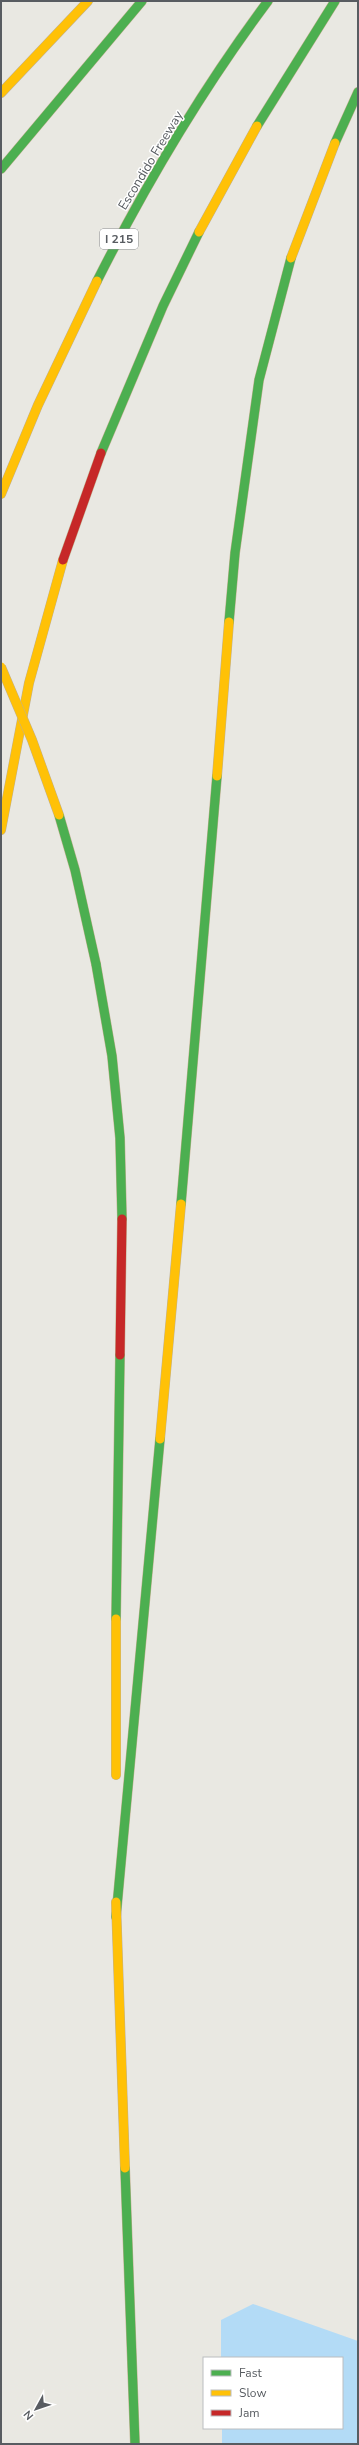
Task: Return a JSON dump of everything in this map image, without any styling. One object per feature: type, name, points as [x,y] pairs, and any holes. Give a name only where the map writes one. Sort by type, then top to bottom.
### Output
[{"type":"highway","points":[[1,93],[88,1]]},
{"type":"highway","points":[[1,169],[142,1]]},
{"type":"highway","name":"Escondido Freeway","points":[[1,494],[23,438],[66,340],[134,210],[193,113],[268,1]]},
{"type":"highway","points":[[1,830],[11,773],[41,636],[82,505],[130,376],[228,176],[305,46],[335,1]]},
{"type":"highway","points":[[116,1916],[186,1150],[235,553],[259,380],[294,248],[345,118],[358,92]]},
{"type":"highway","points":[[1,667],[29,730],[59,815],[80,890],[96,964],[112,1056],[120,1138],[122,1224],[115,1652],[117,1784]]},
{"type":"highway","points":[[116,1800],[116,1916],[135,2444]]},
{"type":"water","points":[[253,2304],[358,2341],[358,2444],[222,2444],[222,2429],[343,2429],[343,2357],[221,2357],[221,2320]]},
{"type":"traffic: fast","points":[[1,169],[142,1]]},
{"type":"traffic: fast","points":[[97,281],[135,209],[176,137],[198,102],[268,1]]},
{"type":"traffic: fast","points":[[257,126],[335,1]]},
{"type":"traffic: fast","points":[[335,143],[358,92]]},
{"type":"traffic: fast","points":[[101,453],[163,306],[199,232]]},
{"type":"traffic: fast","points":[[229,622],[235,553],[259,380],[291,258]]},
{"type":"traffic: fast","points":[[181,1204],[217,776]]},
{"type":"traffic: fast","points":[[59,815],[75,870],[96,964]]},
{"type":"traffic: fast","points":[[96,964],[112,1056],[120,1138],[122,1219]]},
{"type":"traffic: fast","points":[[116,1619],[120,1355]]},
{"type":"traffic: fast","points":[[116,1917],[160,1439]]},
{"type":"traffic: fast","points":[[125,2168],[135,2444]]},
{"type":"traffic: slow","points":[[1,93],[88,1]]},
{"type":"traffic: slow","points":[[199,232],[257,126]]},
{"type":"traffic: slow","points":[[291,258],[335,143]]},
{"type":"traffic: slow","points":[[1,494],[38,405],[97,281]]},
{"type":"traffic: slow","points":[[1,830],[29,683],[63,560]]},
{"type":"traffic: slow","points":[[217,776],[229,622]]},
{"type":"traffic: slow","points":[[1,667],[32,740],[59,815]]},
{"type":"traffic: slow","points":[[160,1439],[181,1204]]},
{"type":"traffic: slow","points":[[116,1619],[116,1775]]},
{"type":"traffic: slow","points":[[116,1902],[125,2168]]},
{"type":"traffic: jam","points":[[63,560],[101,453]]},
{"type":"traffic: jam","points":[[120,1355],[122,1219]]}]
